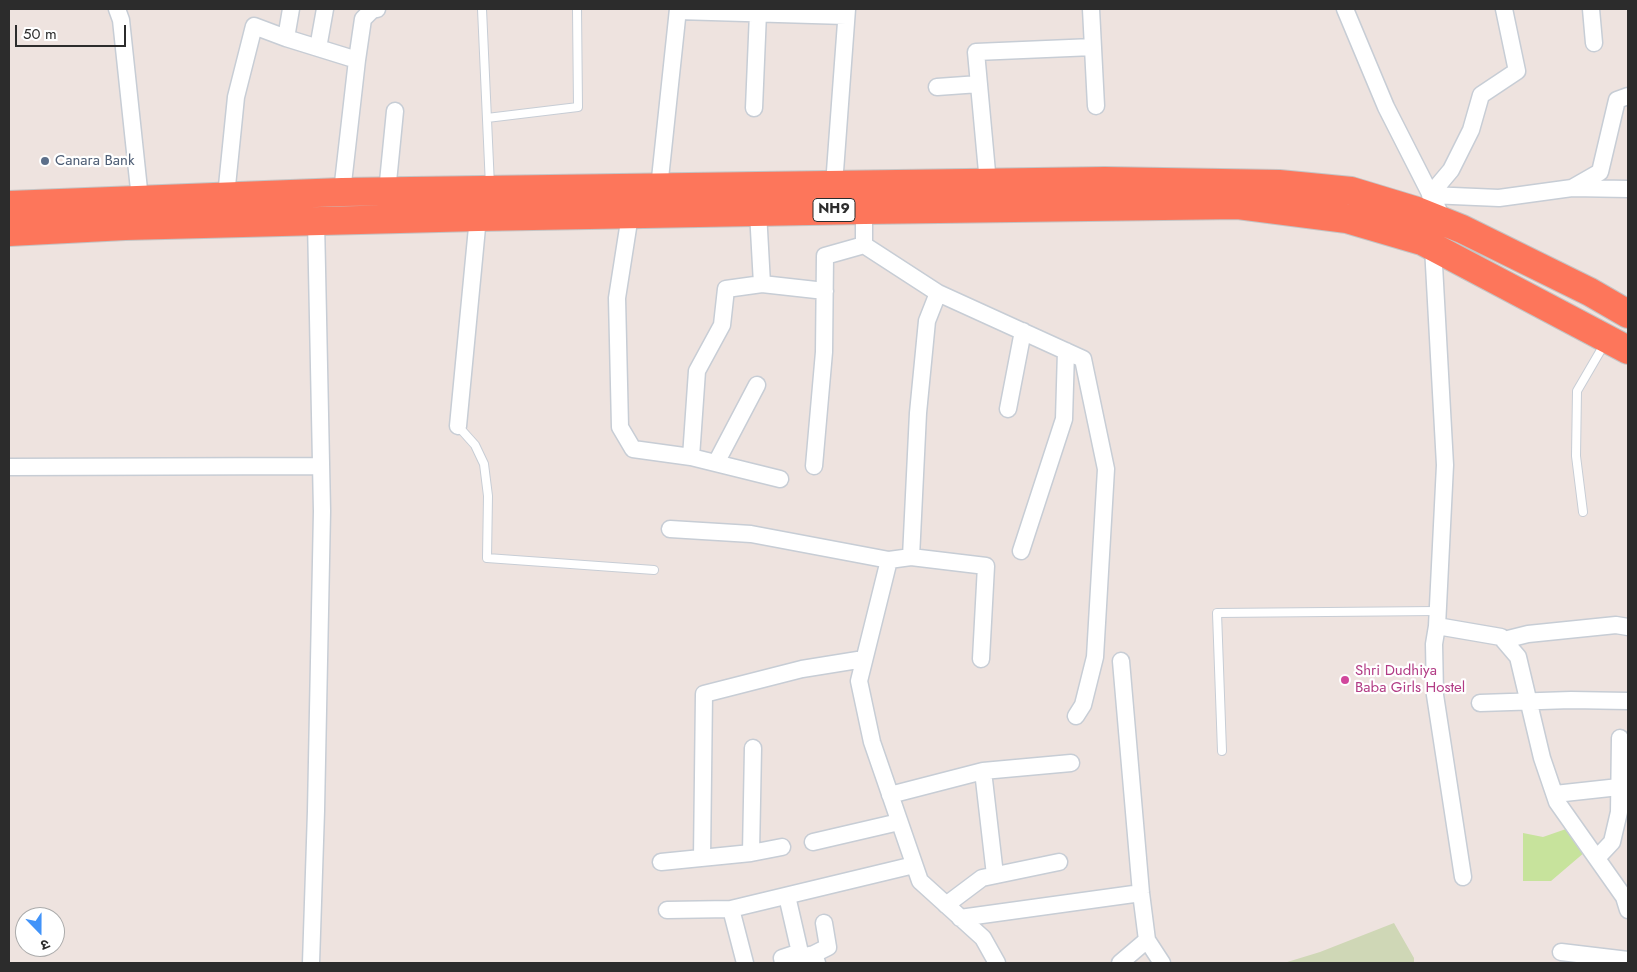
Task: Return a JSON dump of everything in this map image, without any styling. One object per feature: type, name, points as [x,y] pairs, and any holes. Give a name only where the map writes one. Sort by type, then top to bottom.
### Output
[{"type":"highway","name":"NH9","points":[[9,205],[342,192],[1105,182],[1279,184],[1352,191],[1416,211],[1462,229],[1590,292],[1628,314]]},
{"type":"highway","name":"NH9","points":[[9,232],[125,226],[316,221],[1238,205],[1347,219],[1422,241],[1618,344]]},
{"type":"street","points":[[117,9],[121,20],[140,199]]},
{"type":"street","points":[[286,38],[291,9]]},
{"type":"street","points":[[318,48],[325,9]]},
{"type":"street","points":[[342,192],[363,19],[372,10],[377,9]]},
{"type":"street","points":[[1091,9],[1096,106]]},
{"type":"street","points":[[1345,9],[1386,106],[1444,222]]},
{"type":"street","points":[[1430,195],[1452,170],[1471,130],[1481,95],[1517,70],[1504,9]]},
{"type":"street","points":[[1591,9],[1594,43]]},
{"type":"street","points":[[659,188],[678,10],[847,12],[834,185]]},
{"type":"street","points":[[754,108],[764,12]]},
{"type":"street","points":[[226,196],[236,97],[254,26],[357,60]]},
{"type":"street","points":[[988,183],[976,52],[1093,47]]},
{"type":"street","points":[[937,87],[979,84]]},
{"type":"street","points":[[1572,188],[1600,172],[1617,100],[1628,96]]},
{"type":"street","points":[[387,192],[395,111]]},
{"type":"street","points":[[1430,195],[1500,198],[1572,188],[1628,189]]},
{"type":"street","points":[[864,210],[864,245]]},
{"type":"street","points":[[758,212],[762,284]]},
{"type":"street","points":[[630,215],[617,298],[620,427],[633,449],[691,457],[780,479]]},
{"type":"street","points":[[458,426],[478,218]]},
{"type":"street","points":[[310,963],[316,811],[322,511],[316,221]]},
{"type":"street","points":[[814,466],[824,352],[826,256],[864,245],[938,293],[1082,359],[1106,469],[1095,657],[1083,704],[1076,716]]},
{"type":"street","points":[[1433,247],[1445,465],[1434,644],[1435,695],[1463,878]]},
{"type":"street","points":[[691,457],[697,371],[722,326],[726,289],[762,284],[825,290]]},
{"type":"street","points":[[911,557],[918,413],[927,321],[938,293]]},
{"type":"street","points":[[1008,409],[1023,331]]},
{"type":"street","points":[[1021,551],[1064,419],[1066,351]]},
{"type":"street","points":[[716,463],[756,385]]},
{"type":"street","points":[[9,467],[321,466]]},
{"type":"street","points":[[670,529],[750,534],[889,560],[911,557],[986,566],[982,659]]},
{"type":"street","points":[[889,560],[859,681],[872,742],[920,881],[983,938],[997,963]]},
{"type":"street","points":[[1437,618],[1501,637],[1518,657],[1542,758],[1557,802],[1627,901]]},
{"type":"street","points":[[1504,640],[1528,634],[1616,625],[1628,627]]},
{"type":"street","points":[[702,858],[704,694],[802,669],[864,659]]},
{"type":"street","points":[[1121,661],[1141,893],[1147,940],[1162,963]]},
{"type":"street","points":[[1480,703],[1571,700],[1628,701]]},
{"type":"street","points":[[1597,858],[1612,842],[1624,813],[1619,787],[1620,738]]},
{"type":"street","points":[[751,853],[753,748]]},
{"type":"street","points":[[890,795],[983,771],[1071,763]]},
{"type":"street","points":[[983,771],[995,875]]},
{"type":"street","points":[[1555,794],[1619,787]]},
{"type":"street","points":[[812,842],[899,822]]},
{"type":"street","points":[[661,862],[751,853],[782,847]]},
{"type":"street","points":[[946,905],[982,878],[1059,862]]},
{"type":"street","points":[[667,910],[731,909],[914,865]]},
{"type":"street","points":[[960,918],[1141,893]]},
{"type":"street","points":[[787,896],[811,956]]},
{"type":"street","points":[[731,909],[745,963]]},
{"type":"street","points":[[784,963],[782,958],[811,956],[828,947],[824,923]]},
{"type":"street","points":[[1120,963],[1147,940]]},
{"type":"street","points":[[1560,952],[1628,960]]},
{"type":"lane","points":[[482,9],[490,190]]},
{"type":"lane","points":[[487,118],[578,107],[577,9]]},
{"type":"lane","points":[[1583,512],[1576,456],[1576,390],[1618,344]]},
{"type":"lane","points":[[458,426],[476,445],[484,464],[488,496],[487,558],[654,570]]},
{"type":"lane","points":[[1222,751],[1217,613],[1437,618]]},
{"type":"green space","points":[[1566,829],[1585,852],[1551,881],[1523,881],[1523,833],[1543,837]]},
{"type":"green space","points":[[1394,923],[1414,958],[1414,963],[1284,963],[1320,952]]},
{"type":"place","name":"Canara Bank","points":[[45,161]]},
{"type":"place","name":"Shri Dudhiya Baba Girls Hostel","points":[[1345,680]]}]
